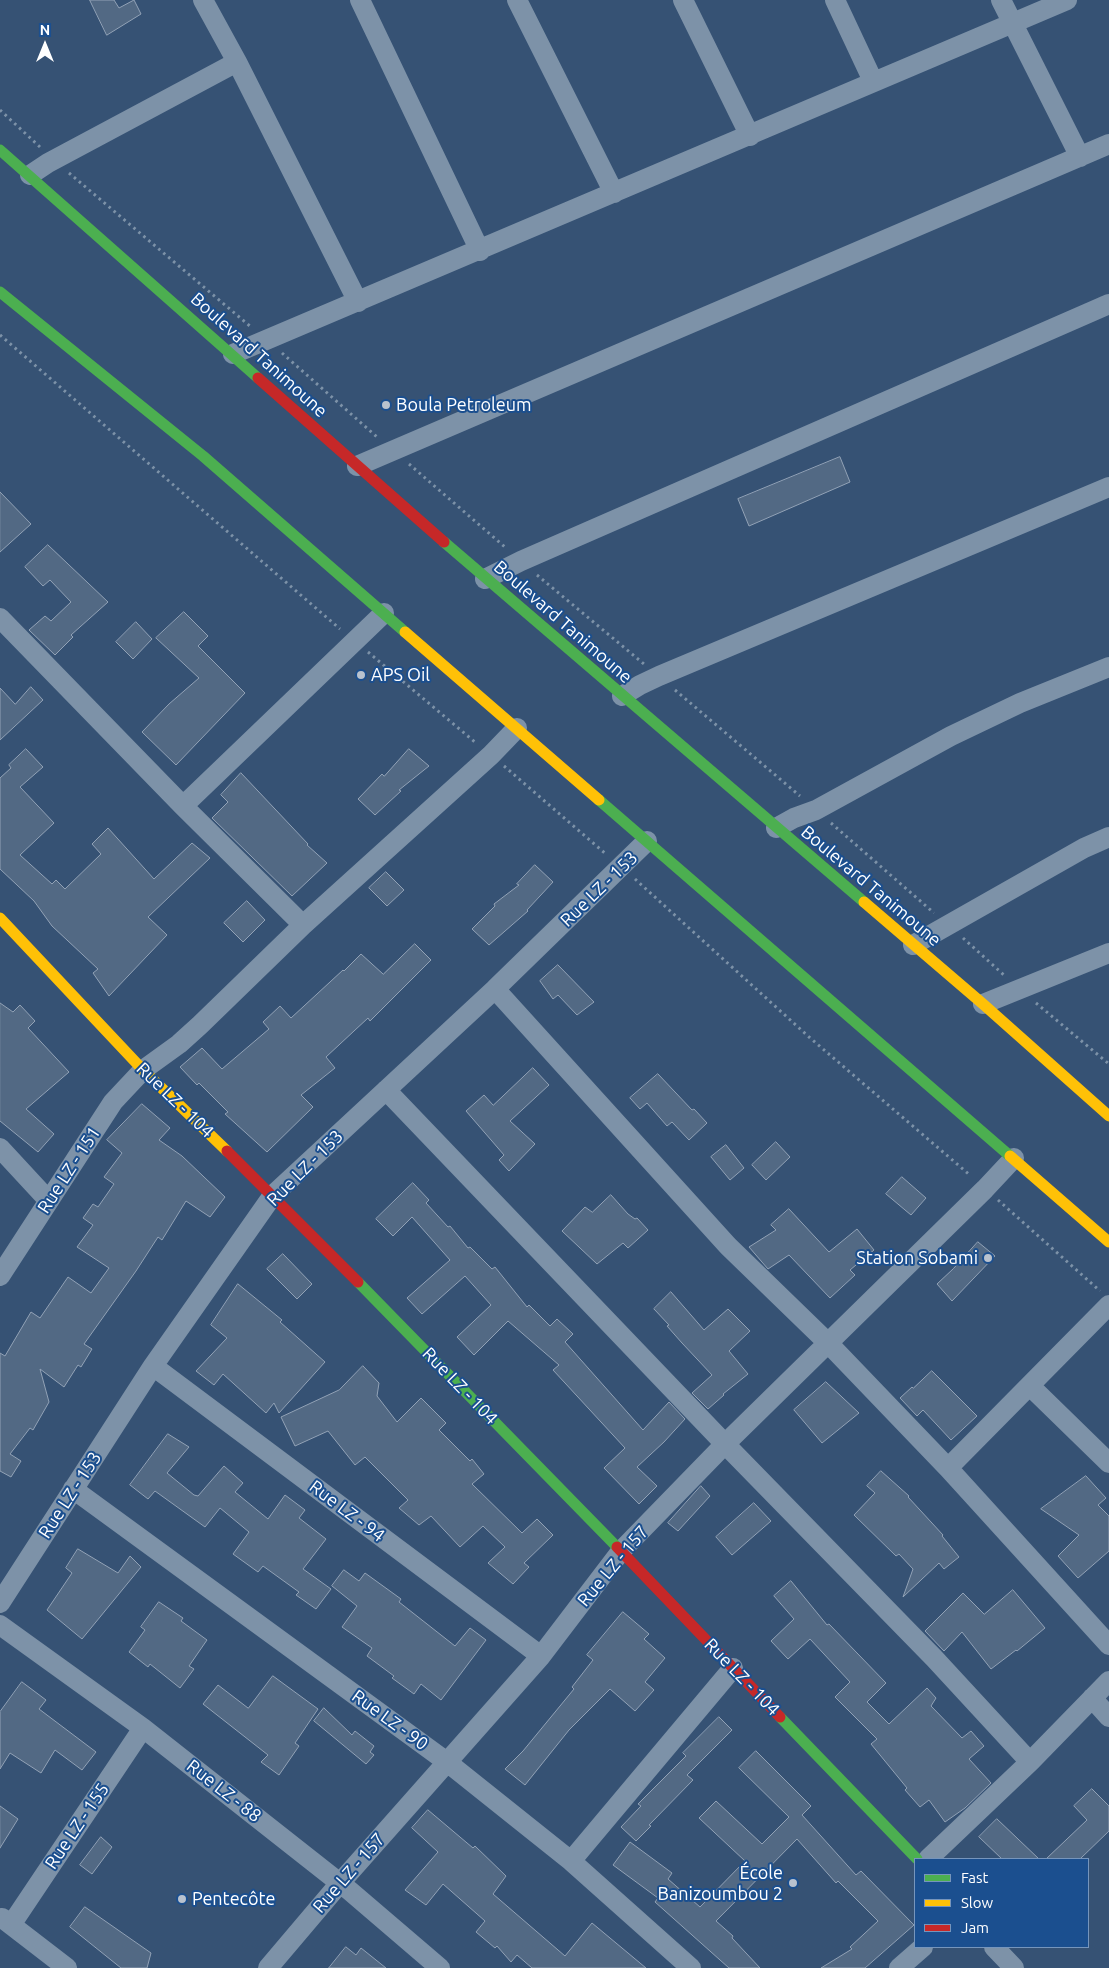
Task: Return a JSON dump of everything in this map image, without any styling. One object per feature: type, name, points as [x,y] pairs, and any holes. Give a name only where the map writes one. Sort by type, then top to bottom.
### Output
[{"type":"main road","name":"Boulevard Tanimoune","points":[[0,150],[485,578],[983,1004],[1109,1116]]},
{"type":"main road","points":[[1,295],[203,456],[1109,1242]]},
{"type":"main road","name":"Rue LZ - 104","points":[[0,918],[144,1070],[273,1195],[621,1551],[916,1858]]},
{"type":"street","points":[[203,0],[238,62],[358,302]]},
{"type":"street","points":[[360,0],[480,250]]},
{"type":"street","points":[[517,0],[614,193]]},
{"type":"street","points":[[683,0],[750,136]]},
{"type":"street","points":[[835,0],[873,81]]},
{"type":"street","points":[[1001,0],[1080,157]]},
{"type":"street","points":[[232,354],[268,341],[750,136],[873,81],[1067,0]]},
{"type":"street","points":[[30,175],[54,160],[238,62]]},
{"type":"street","points":[[357,466],[1109,144]]},
{"type":"street","points":[[485,578],[1109,304]]},
{"type":"street","points":[[622,696],[659,676],[1109,487]]},
{"type":"street","points":[[183,806],[384,613]]},
{"type":"street","points":[[0,618],[183,806],[303,925]]},
{"type":"street","points":[[776,828],[794,818],[816,810],[951,736],[1020,703],[1109,667]]},
{"type":"street","name":"Rue LZ - 151","points":[[0,1276],[113,1102],[144,1070],[179,1044],[200,1025],[303,925],[491,755],[517,728]]},
{"type":"street","points":[[913,945],[1084,848],[1109,837]]},
{"type":"street","name":"Rue LZ - 153","points":[[0,1602],[153,1366],[273,1195],[495,989],[647,841]]},
{"type":"street","points":[[983,1004],[1109,953]]},
{"type":"street","points":[[495,989],[728,1246],[829,1344],[948,1468],[1109,1645]]},
{"type":"street","points":[[386,1090],[928,1651],[1030,1762]]},
{"type":"street","points":[[0,1148],[49,1201]]},
{"type":"street","name":"Rue LZ - 157","points":[[268,1968],[340,1882],[541,1656],[621,1551],[1014,1158]]},
{"type":"street","points":[[948,1468],[1030,1386],[1105,1299]]},
{"type":"street","name":"Rue LZ - 94","points":[[153,1366],[541,1656]]},
{"type":"street","points":[[1030,1386],[1109,1463]]},
{"type":"street","name":"Rue LZ - 90","points":[[74,1490],[447,1762],[571,1861],[689,1967]]},
{"type":"street","name":"Rue LZ - 88","points":[[0,1625],[143,1728],[340,1882],[440,1968]]},
{"type":"street","points":[[571,1861],[734,1668]]},
{"type":"street","points":[[929,1858],[1030,1762],[1109,1681]]},
{"type":"street","points":[[1092,1698],[1109,1717]]},
{"type":"street","name":"Rue LZ - 155","points":[[5,1921],[143,1728]]},
{"type":"street","points":[[5,1921],[67,1968]]},
{"type":"street","points":[[899,1968],[922,1948]]},
{"type":"street","points":[[995,1948],[1014,1968]]},
{"type":"path","points":[[0,110],[54,160],[268,341],[521,561],[816,810],[1020,989],[1109,1064]]},
{"type":"path","points":[[985,1189],[1105,1299]]},
{"type":"building","points":[[90,0],[114,0],[119,8],[134,0],[141,14],[107,35]]},
{"type":"building","points":[[840,457],[850,482],[749,526],[738,499]]},
{"type":"building","points":[[0,492],[31,524],[0,552]]},
{"type":"building","points":[[48,545],[108,602],[71,635],[73,637],[55,655],[29,630],[45,616],[51,621],[71,602],[50,580],[43,586],[25,567]]},
{"type":"building","points":[[184,612],[208,636],[198,646],[245,693],[176,765],[142,732],[169,704],[199,678],[156,638]]},
{"type":"building","points":[[136,622],[152,639],[133,659],[116,642]]},
{"type":"building","points":[[31,687],[43,700],[0,740],[0,688],[15,704]]},
{"type":"building","points":[[26,749],[43,767],[20,787],[54,823],[20,855],[52,884],[56,880],[65,889],[101,854],[92,844],[108,828],[154,879],[192,843],[210,858],[148,917],[167,935],[109,996],[93,973],[98,969],[52,926],[34,901],[0,869],[0,778],[11,768],[9,765]]},
{"type":"building","points":[[409,749],[429,766],[399,790],[401,791],[375,815],[358,799],[382,774],[384,776]]},
{"type":"building","points":[[241,773],[307,845],[327,863],[292,896],[212,818],[228,802],[221,795]]},
{"type":"building","points":[[535,865],[553,882],[528,911],[489,945],[472,929],[495,906],[494,904],[519,885],[517,884]]},
{"type":"building","points":[[386,872],[404,890],[387,906],[369,888]]},
{"type":"building","points":[[247,901],[265,920],[243,942],[224,923]]},
{"type":"building","points":[[415,944],[431,960],[370,1021],[368,1018],[326,1057],[335,1068],[301,1095],[313,1107],[267,1152],[225,1114],[228,1112],[199,1083],[197,1085],[180,1067],[202,1048],[222,1069],[269,1029],[263,1022],[280,1006],[291,1018],[361,954],[383,974]]},
{"type":"building","points":[[558,965],[594,1002],[577,1015],[558,995],[553,999],[540,981]]},
{"type":"building","points":[[0,1003],[13,1012],[20,1005],[35,1021],[28,1028],[69,1072],[26,1109],[54,1134],[38,1152],[0,1121]]},
{"type":"building","points":[[533,1068],[549,1085],[510,1121],[535,1144],[509,1171],[499,1160],[504,1155],[466,1111],[484,1095],[493,1105]]},
{"type":"building","points":[[658,1074],[707,1123],[689,1140],[672,1122],[667,1126],[647,1103],[640,1109],[630,1098]]},
{"type":"building","points":[[142,1104],[170,1128],[159,1140],[182,1156],[225,1197],[210,1217],[186,1201],[162,1240],[158,1237],[84,1344],[92,1349],[81,1367],[78,1365],[64,1387],[40,1369],[49,1402],[33,1430],[30,1428],[10,1454],[21,1461],[11,1477],[0,1471],[0,1353],[5,1356],[31,1312],[40,1318],[68,1277],[91,1293],[109,1268],[77,1247],[93,1225],[83,1218],[93,1204],[98,1207],[114,1184],[104,1177],[122,1153],[107,1140]]},
{"type":"building","points":[[776,1142],[790,1157],[766,1180],[752,1165]]},
{"type":"building","points":[[726,1145],[744,1168],[730,1180],[711,1157]]},
{"type":"building","points":[[902,1177],[926,1198],[911,1215],[886,1194]]},
{"type":"building","points":[[413,1183],[429,1200],[426,1203],[448,1227],[450,1226],[468,1248],[470,1247],[492,1269],[495,1267],[527,1307],[529,1305],[550,1326],[557,1319],[573,1334],[565,1342],[643,1430],[669,1402],[685,1419],[637,1467],[657,1486],[639,1504],[604,1468],[625,1448],[553,1370],[559,1365],[508,1321],[474,1355],[457,1337],[491,1305],[465,1276],[422,1314],[407,1298],[450,1260],[412,1217],[393,1236],[376,1219]]},
{"type":"building","points":[[611,1195],[628,1214],[635,1219],[637,1218],[648,1230],[628,1248],[623,1243],[597,1264],[562,1231],[585,1207],[592,1212]]},
{"type":"building","points":[[789,1209],[829,1252],[857,1229],[874,1250],[850,1270],[855,1275],[830,1298],[789,1255],[768,1269],[749,1247],[776,1230],[771,1225]]},
{"type":"building","points":[[978,1242],[995,1256],[952,1301],[937,1284]]},
{"type":"building","points":[[283,1254],[312,1284],[297,1299],[267,1269]]},
{"type":"building","points":[[238,1284],[282,1320],[280,1322],[325,1362],[279,1413],[274,1403],[266,1413],[223,1374],[214,1385],[196,1371],[227,1338],[211,1325]]},
{"type":"building","points":[[671,1292],[704,1330],[728,1309],[750,1331],[729,1351],[748,1374],[708,1409],[692,1393],[712,1375],[654,1309]]},
{"type":"building","points":[[363,1366],[379,1383],[377,1396],[397,1422],[421,1398],[446,1423],[439,1430],[470,1461],[472,1459],[484,1474],[472,1484],[522,1533],[537,1519],[553,1535],[524,1563],[529,1567],[513,1584],[488,1563],[505,1547],[483,1526],[460,1547],[431,1516],[419,1525],[399,1508],[408,1500],[365,1457],[355,1465],[328,1431],[295,1446],[281,1417],[339,1390]]},
{"type":"building","points":[[932,1371],[977,1416],[951,1440],[923,1410],[917,1416],[900,1398]]},
{"type":"building","points":[[826,1382],[859,1413],[822,1443],[794,1410]]},
{"type":"building","points":[[168,1434],[189,1447],[167,1473],[194,1495],[198,1496],[224,1466],[243,1483],[235,1492],[268,1519],[285,1495],[305,1510],[299,1518],[326,1539],[303,1569],[331,1589],[316,1609],[296,1595],[299,1592],[263,1566],[258,1572],[233,1554],[249,1532],[220,1508],[205,1527],[155,1491],[148,1499],[130,1485]]},
{"type":"building","points":[[881,1471],[909,1496],[943,1535],[959,1557],[944,1569],[939,1563],[903,1597],[913,1569],[899,1554],[896,1556],[854,1515],[875,1493],[867,1486]]},
{"type":"building","points":[[1086,1476],[1106,1498],[1098,1505],[1109,1516],[1109,1551],[1078,1578],[1058,1556],[1079,1535],[1041,1509]]},
{"type":"building","points":[[701,1486],[710,1496],[678,1531],[668,1523]]},
{"type":"building","points":[[754,1503],[771,1521],[732,1555],[716,1537]]},
{"type":"building","points":[[78,1549],[118,1573],[130,1556],[141,1567],[82,1639],[47,1610],[72,1573],[66,1568]]},
{"type":"building","points":[[344,1570],[359,1581],[365,1573],[401,1599],[399,1602],[455,1646],[470,1628],[486,1640],[441,1700],[421,1684],[414,1694],[392,1678],[394,1676],[367,1656],[372,1648],[342,1627],[357,1606],[332,1586]]},
{"type":"building","points":[[791,1581],[827,1625],[829,1624],[886,1683],[867,1702],[889,1724],[927,1688],[936,1698],[931,1706],[962,1738],[971,1731],[984,1746],[969,1759],[991,1783],[965,1808],[945,1822],[929,1800],[920,1807],[871,1744],[877,1739],[835,1697],[850,1682],[810,1639],[788,1659],[771,1641],[794,1619],[774,1596]]},
{"type":"building","points":[[1013,1590],[1045,1628],[991,1669],[962,1632],[944,1651],[925,1631],[963,1593],[984,1614]]},
{"type":"building","points":[[159,1602],[183,1618],[181,1621],[207,1640],[189,1666],[194,1669],[180,1688],[150,1664],[148,1667],[129,1652],[145,1630],[141,1627]]},
{"type":"building","points":[[623,1612],[649,1634],[644,1639],[665,1658],[645,1682],[654,1690],[635,1711],[610,1689],[569,1730],[525,1785],[505,1769],[523,1751],[574,1689],[572,1687],[593,1660],[587,1655]]},
{"type":"building","points":[[273,1676],[318,1709],[295,1743],[299,1746],[279,1775],[261,1762],[268,1755],[203,1704],[218,1685],[248,1708]]},
{"type":"building","points":[[22,1682],[46,1700],[39,1709],[96,1752],[82,1770],[55,1750],[41,1773],[10,1753],[0,1769],[0,1712]]},
{"type":"building","points":[[324,1708],[352,1735],[355,1731],[374,1746],[370,1752],[374,1755],[366,1764],[314,1721]]},
{"type":"building","points":[[719,1717],[732,1730],[687,1775],[693,1780],[636,1841],[621,1827],[641,1806],[638,1804],[686,1756],[683,1753]]},
{"type":"building","points":[[756,1751],[811,1806],[802,1815],[856,1875],[861,1871],[914,1925],[865,1968],[821,1968],[852,1949],[850,1947],[878,1921],[838,1881],[836,1883],[797,1839],[716,1921],[733,1936],[732,1938],[760,1968],[729,1968],[655,1902],[658,1898],[613,1865],[630,1842],[672,1873],[668,1879],[700,1907],[745,1861],[699,1818],[716,1801],[762,1844],[789,1817],[739,1768]]},
{"type":"building","points":[[1092,1789],[1109,1806],[1109,1831],[1081,1858],[1047,1858],[1087,1820],[1074,1806]]},
{"type":"building","points":[[0,1806],[18,1819],[0,1848]]},
{"type":"building","points":[[428,1810],[473,1848],[475,1846],[506,1876],[493,1894],[565,1956],[592,1923],[646,1968],[532,1968],[517,1955],[511,1962],[497,1946],[495,1948],[476,1932],[485,1921],[443,1884],[426,1905],[405,1890],[438,1852],[412,1828]]},
{"type":"building","points":[[997,1819],[1038,1858],[1001,1858],[979,1837]]},
{"type":"building","points":[[101,1837],[112,1847],[92,1874],[80,1865]]},
{"type":"building","points":[[85,1907],[151,1953],[147,1968],[121,1968],[70,1927]]},
{"type":"building","points":[[346,1947],[356,1955],[361,1948],[386,1968],[329,1968]]},
{"type":"traffic: fast","points":[[0,150],[258,378]]},
{"type":"traffic: fast","points":[[0,292],[203,456],[405,632]]},
{"type":"traffic: fast","points":[[444,542],[864,902]]},
{"type":"traffic: fast","points":[[599,800],[1010,1156]]},
{"type":"traffic: fast","points":[[358,1282],[617,1547]]},
{"type":"traffic: fast","points":[[780,1717],[916,1858]]},
{"type":"traffic: slow","points":[[405,632],[599,800]]},
{"type":"traffic: slow","points":[[864,902],[1109,1116]]},
{"type":"traffic: slow","points":[[0,918],[143,1070],[227,1151]]},
{"type":"traffic: slow","points":[[1010,1156],[1109,1242]]},
{"type":"traffic: jam","points":[[258,378],[444,542]]},
{"type":"traffic: jam","points":[[227,1151],[358,1282]]},
{"type":"traffic: jam","points":[[617,1547],[780,1717]]},
{"type":"place","name":"Boula Petroleum","points":[[386,405]]},
{"type":"place","name":"APS Oil","points":[[361,675]]},
{"type":"place","name":"Station Sobami","points":[[988,1258]]},
{"type":"place","name":"École Banizoumbou 2","points":[[793,1883]]},
{"type":"place","name":"Pentecôte","points":[[182,1899]]}]
